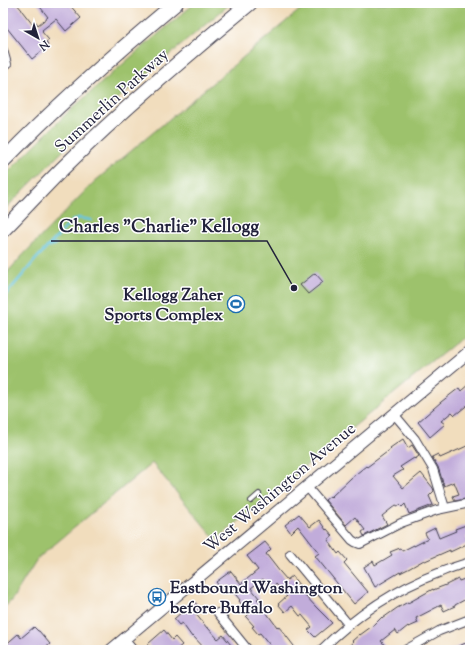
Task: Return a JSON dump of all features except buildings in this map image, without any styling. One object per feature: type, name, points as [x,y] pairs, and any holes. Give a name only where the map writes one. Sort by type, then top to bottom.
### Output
[{"type":"highway","name":"Summerlin Parkway","points":[[5,158],[90,77],[176,3]]},
{"type":"highway","name":"Summerlin Parkway","points":[[3,230],[63,168],[120,115],[179,62],[250,3]]},
{"type":"main road","name":"West Washington Avenue","points":[[110,650],[470,351]]},
{"type":"street","points":[[3,50],[7,64]]},
{"type":"street","points":[[394,414],[415,439],[433,469],[445,508]]},
{"type":"street","points":[[307,487],[352,540],[360,544],[401,523],[445,508],[470,503]]},
{"type":"street","points":[[290,554],[348,624]]},
{"type":"street","points":[[321,650],[348,624],[385,598],[414,583],[470,562]]},
{"type":"street","points":[[218,613],[248,650]]},
{"type":"street","points":[[405,650],[439,631],[470,619]]},
{"type":"street","points":[[124,639],[133,650]]},
{"type":"lane","points":[[250,501],[259,494]]},
{"type":"green space","points":[[195,3],[231,3],[115,101],[3,211],[3,177],[67,113]]},
{"type":"green space","name":"Kellogg Zaher Sports Complex","points":[[308,3],[470,3],[470,331],[216,540],[152,463],[37,559],[11,601],[3,608],[3,277],[94,182]]},
{"type":"waterway","points":[[3,298],[37,258],[72,221],[79,218],[91,220]]},
{"type":"waterway","points":[[47,247],[56,244]]},
{"type":"place","name":"Charles \"Charlie\" Kellogg","points":[[294,288]]},
{"type":"place","name":"Kellogg Zaher Sports Complex","points":[[236,304]]},
{"type":"place","name":"Eastbound Washington before Buffalo","points":[[157,597]]}]
